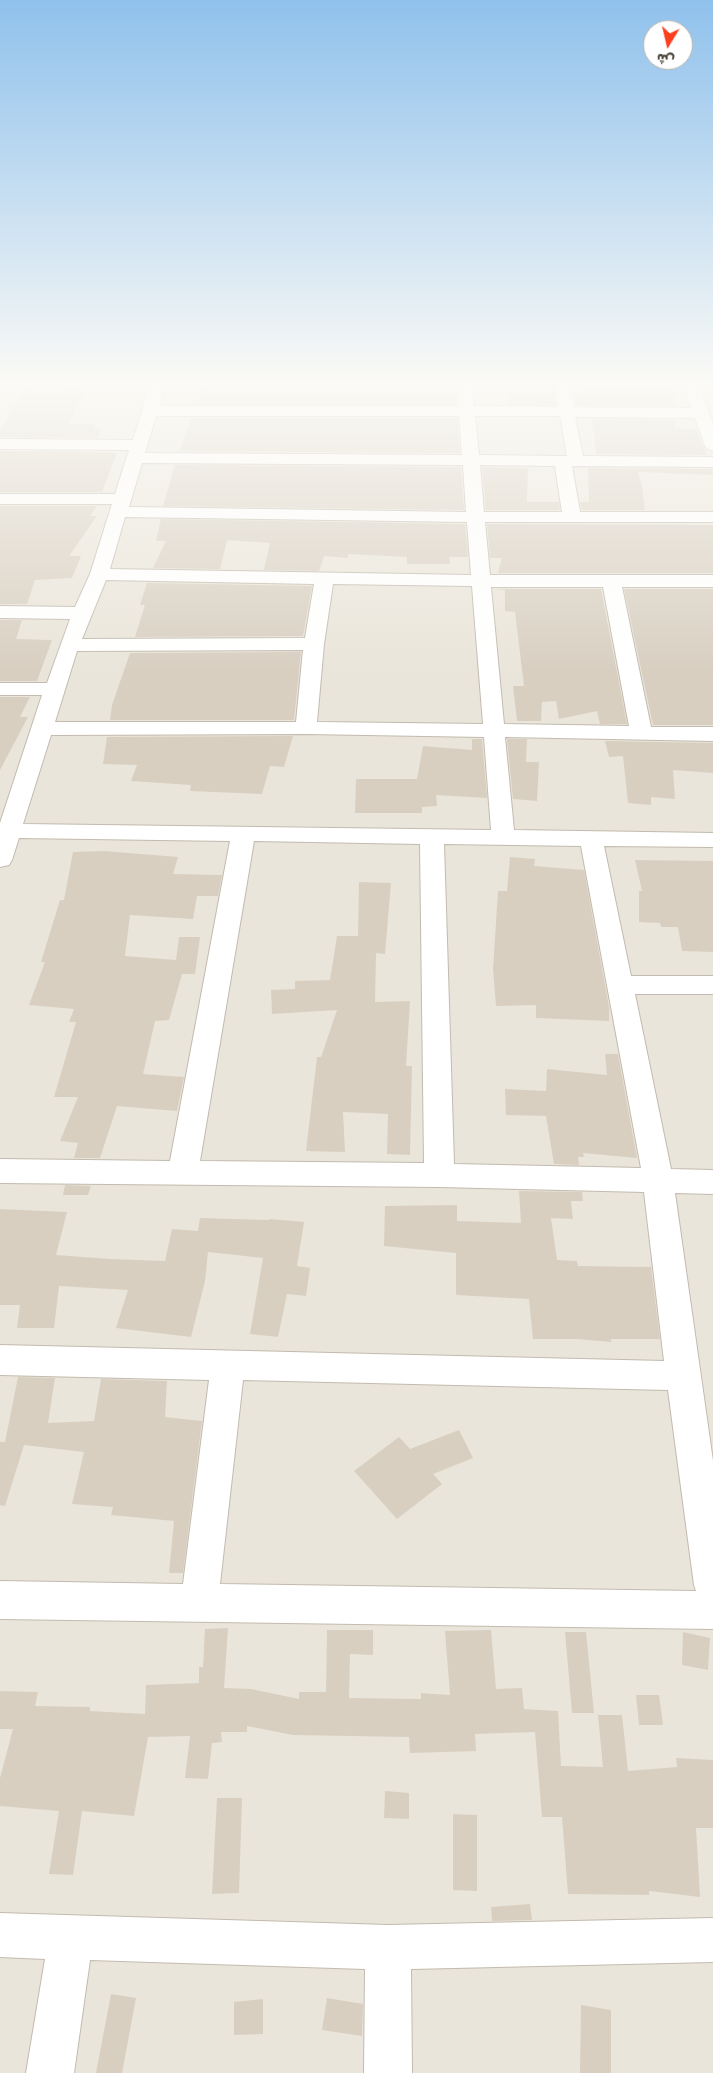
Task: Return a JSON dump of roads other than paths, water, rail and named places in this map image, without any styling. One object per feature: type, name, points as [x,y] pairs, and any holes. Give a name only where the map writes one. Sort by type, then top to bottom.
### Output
[{"type":"street","points":[[0,860],[5,832],[70,645],[99,574],[130,478]]},
{"type":"street","points":[[472,478],[503,837]]},
{"type":"street","points":[[571,478],[572,517]]},
{"type":"street","points":[[0,499],[476,517],[713,518]]},
{"type":"street","points":[[99,574],[481,581],[713,581]]},
{"type":"street","points":[[306,728],[314,644],[324,578]]},
{"type":"street","points":[[612,582],[641,733]]},
{"type":"street","points":[[0,612],[82,613]]},
{"type":"street","points":[[70,645],[314,644]]},
{"type":"street","points":[[0,689],[55,689]]},
{"type":"street","points":[[42,729],[306,728],[713,734]]},
{"type":"street","points":[[5,832],[713,840]]},
{"type":"street","points":[[183,1174],[244,836]]},
{"type":"street","points":[[432,836],[439,1175]]},
{"type":"street","points":[[590,838],[658,1180],[683,1376],[713,1585]]},
{"type":"street","points":[[620,985],[713,985]]},
{"type":"street","points":[[0,1171],[439,1175],[713,1182]]},
{"type":"street","points":[[0,1360],[228,1367],[683,1376]]},
{"type":"street","points":[[199,1604],[228,1367]]},
{"type":"street","points":[[0,1600],[713,1610]]},
{"type":"street","points":[[0,1935],[388,1947],[713,1940]]},
{"type":"street","points":[[50,2073],[71,1938]]},
{"type":"street","points":[[388,1947],[388,2073]]}]
